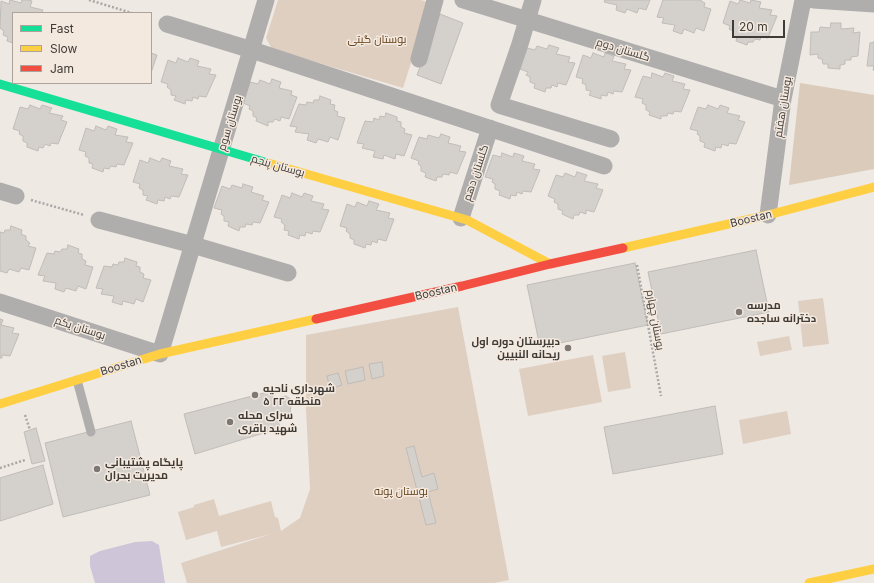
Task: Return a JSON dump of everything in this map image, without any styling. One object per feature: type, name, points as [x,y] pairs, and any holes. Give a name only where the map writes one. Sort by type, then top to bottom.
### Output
[{"type":"main road","name":"بوستان پنجم","points":[[0,84],[222,150],[461,218],[550,264]]},
{"type":"main road","name":"Boostan","points":[[0,404],[160,354],[455,288],[550,264],[768,215],[874,187]]},
{"type":"main road","points":[[809,583],[874,569]]},
{"type":"street","name":"بوستان سوم","points":[[160,354],[266,0]]},
{"type":"street","points":[[419,59],[435,0]]},
{"type":"street","name":"گلستان دوم","points":[[463,0],[783,99]]},
{"type":"street","points":[[532,0],[527,21],[499,105],[611,139]]},
{"type":"street","name":"بوستان هفتم","points":[[768,215],[783,99],[803,0]]},
{"type":"street","points":[[814,0],[874,4]]},
{"type":"street","points":[[167,24],[252,50],[604,166]]},
{"type":"street","name":"گلستان دهم","points":[[461,218],[490,128]]},
{"type":"street","points":[[99,220],[193,245],[288,273]]},
{"type":"street","name":"بوستان یکم","points":[[0,302],[160,354]]},
{"type":"lane","points":[[77,380],[91,432]]},
{"type":"path","points":[[89,0],[129,12]]},
{"type":"path","points":[[8,193],[99,220]]},
{"type":"path","name":"بوستان چهارم","points":[[634,246],[661,396]]},
{"type":"path","points":[[0,468],[25,460]]},
{"type":"green space","name":"بوستان گیتی","points":[[278,0],[421,0],[430,3],[403,88],[272,49],[266,38]]},
{"type":"green space","points":[[823,298],[829,344],[803,347],[798,301]]},
{"type":"green space","name":"بوستان پونه","points":[[458,307],[509,580],[494,583],[187,583],[181,563],[271,534],[221,547],[217,531],[186,540],[178,512],[214,499],[219,516],[271,501],[275,517],[278,518],[281,531],[300,518],[310,489],[306,410],[306,335]]},
{"type":"green space","points":[[789,336],[792,350],[760,356],[757,342]]},
{"type":"green space","points":[[625,352],[631,388],[608,392],[602,356]]},
{"type":"green space","points":[[593,355],[602,402],[528,416],[519,369]]},
{"type":"green space","points":[[787,411],[791,434],[743,444],[739,420]]},
{"type":"shaded area","points":[[800,83],[874,95],[874,169],[789,185]]},
{"type":"shaded area","points":[[152,541],[159,545],[165,583],[95,583],[90,566],[90,556],[100,551],[135,542]]},
{"type":"building","points":[[10,0],[21,3],[22,0],[28,0],[32,1],[30,7],[43,10],[42,12],[12,12],[12,43],[7,41],[8,37],[3,35],[4,31],[0,28],[1,1],[9,4]]},
{"type":"building","points":[[605,0],[650,0],[646,10],[639,8],[637,13],[627,9],[625,13],[616,10],[617,5],[604,2]]},
{"type":"building","points":[[663,0],[701,0],[705,3],[704,7],[711,9],[704,31],[696,28],[694,33],[684,29],[682,34],[673,31],[675,25],[662,23],[664,18],[657,17]]},
{"type":"building","points":[[740,0],[750,3],[751,0],[761,2],[759,8],[772,10],[770,15],[777,16],[768,38],[761,37],[760,40],[755,39],[753,42],[748,42],[747,45],[736,41],[737,37],[733,36],[733,31],[729,29],[730,26],[723,23],[730,1],[738,4]]},
{"type":"building","points":[[440,14],[463,23],[441,84],[417,75]]},
{"type":"building","points":[[831,23],[841,23],[841,29],[854,28],[853,33],[860,32],[858,56],[851,57],[851,60],[845,60],[845,64],[840,65],[840,69],[828,68],[828,64],[823,64],[822,59],[818,58],[818,54],[810,55],[811,32],[819,32],[820,27],[830,28]]},
{"type":"building","points":[[874,42],[874,66],[867,66],[870,43]]},
{"type":"building","points":[[549,45],[559,48],[556,54],[570,57],[568,62],[575,63],[566,85],[558,83],[557,87],[552,85],[551,88],[546,88],[545,92],[534,88],[535,84],[530,82],[530,77],[526,75],[528,72],[520,69],[527,48],[535,50],[537,46],[547,49]]},
{"type":"building","points":[[152,53],[157,55],[152,70]]},
{"type":"building","points":[[593,53],[604,57],[605,53],[614,56],[612,61],[626,64],[624,69],[631,70],[622,92],[614,91],[613,94],[608,92],[607,96],[601,95],[601,99],[589,95],[591,91],[586,90],[586,85],[582,83],[583,79],[576,77],[583,55],[591,58]]},
{"type":"building","points":[[178,58],[188,62],[190,58],[199,61],[197,66],[211,69],[209,74],[216,75],[206,97],[199,96],[198,99],[193,97],[192,101],[186,100],[185,104],[174,100],[176,96],[171,95],[171,90],[167,87],[168,84],[161,82],[168,60],[176,63]]},
{"type":"building","points":[[652,73],[663,77],[665,73],[674,76],[672,81],[685,84],[683,89],[690,90],[681,112],[674,111],[673,114],[668,113],[667,116],[661,116],[661,119],[649,115],[650,112],[646,110],[646,105],[642,103],[643,99],[635,97],[643,76],[651,78]]},
{"type":"building","points":[[272,79],[281,82],[279,88],[292,91],[291,95],[297,97],[289,119],[281,117],[280,121],[275,119],[273,122],[268,122],[268,126],[256,121],[257,118],[253,116],[253,111],[249,109],[250,106],[243,103],[250,82],[258,84],[260,80],[270,84]]},
{"type":"building","points":[[320,96],[331,100],[330,104],[335,105],[334,110],[338,112],[337,116],[345,118],[338,140],[330,137],[328,142],[318,139],[316,143],[307,140],[309,134],[295,132],[297,127],[290,126],[299,104],[306,105],[307,102],[313,103],[314,100],[319,100]]},
{"type":"building","points":[[30,105],[40,109],[42,105],[52,108],[49,113],[63,116],[61,120],[67,122],[58,144],[51,143],[50,146],[45,144],[43,148],[39,147],[38,151],[27,147],[27,143],[23,141],[23,136],[19,134],[20,131],[13,129],[20,107],[28,109]]},
{"type":"building","points":[[708,105],[718,109],[720,105],[729,108],[727,113],[740,116],[738,120],[745,122],[736,144],[729,143],[728,146],[722,144],[721,148],[716,147],[715,151],[704,147],[705,143],[700,141],[700,136],[697,134],[698,131],[690,129],[698,107],[706,109]]},
{"type":"building","points":[[386,113],[397,117],[397,121],[401,122],[401,127],[405,129],[404,133],[412,135],[404,156],[396,154],[395,159],[384,155],[383,159],[373,157],[375,151],[362,148],[364,144],[357,143],[365,121],[373,122],[374,118],[379,120],[380,116],[385,117]]},
{"type":"building","points":[[96,126],[106,130],[108,126],[117,129],[115,135],[128,137],[126,142],[133,143],[124,165],[117,164],[116,167],[111,166],[109,169],[104,168],[103,172],[92,168],[93,164],[89,163],[89,158],[85,156],[86,152],[79,150],[86,128],[94,131]]},
{"type":"building","points":[[441,134],[450,137],[448,143],[461,146],[459,151],[466,152],[457,174],[450,172],[449,175],[443,174],[442,177],[437,177],[436,181],[425,177],[426,173],[421,171],[421,166],[418,164],[419,161],[411,158],[419,137],[427,139],[428,135],[439,138]]},
{"type":"building","points":[[502,153],[513,157],[514,153],[524,156],[522,161],[535,164],[533,169],[540,170],[531,192],[523,191],[522,194],[517,192],[516,196],[511,195],[510,199],[499,195],[500,191],[495,189],[495,184],[492,182],[493,179],[485,177],[493,155],[501,157]]},
{"type":"building","points":[[150,158],[160,162],[162,158],[171,161],[169,166],[183,169],[181,174],[188,175],[179,197],[171,196],[170,199],[165,197],[164,201],[158,200],[157,204],[146,200],[148,196],[143,195],[143,190],[139,188],[140,184],[133,182],[140,160],[148,163]]},
{"type":"building","points":[[577,172],[587,175],[584,181],[598,184],[596,188],[603,190],[594,212],[586,210],[586,214],[580,212],[579,215],[574,215],[573,219],[562,214],[563,211],[558,209],[558,204],[554,202],[555,199],[548,196],[556,175],[563,177],[565,173],[575,177]]},
{"type":"building","points":[[243,184],[253,187],[251,192],[264,196],[262,200],[269,202],[260,223],[253,222],[252,225],[246,224],[245,227],[240,227],[239,231],[228,226],[229,222],[224,221],[224,216],[221,214],[222,210],[214,208],[222,186],[230,189],[232,185],[242,188]]},
{"type":"building","points":[[292,193],[302,197],[304,193],[313,196],[311,201],[324,204],[322,209],[329,210],[320,232],[313,231],[312,234],[306,232],[305,236],[300,235],[299,239],[288,235],[289,231],[284,230],[285,225],[281,222],[282,219],[274,217],[282,195],[290,198]]},
{"type":"building","points":[[369,201],[379,204],[376,210],[390,213],[388,218],[394,219],[386,241],[378,239],[377,243],[372,241],[371,245],[366,244],[365,248],[354,244],[354,240],[350,238],[350,234],[346,231],[347,228],[340,226],[347,204],[355,207],[357,202],[367,206]]},
{"type":"building","points":[[11,226],[22,230],[21,234],[26,236],[26,240],[30,243],[28,246],[36,248],[29,270],[21,268],[19,272],[9,269],[7,273],[0,271],[0,232],[4,233],[5,230],[10,230]]},
{"type":"building","points":[[68,245],[79,249],[78,253],[82,254],[82,259],[86,261],[85,265],[93,267],[86,289],[78,286],[76,291],[66,288],[64,292],[55,289],[56,283],[43,281],[45,276],[38,275],[47,253],[54,254],[55,251],[60,252],[62,249],[67,249]]},
{"type":"building","points":[[756,250],[769,312],[661,334],[648,272]]},
{"type":"building","points":[[125,258],[137,262],[136,266],[140,267],[140,272],[144,274],[143,278],[151,280],[143,302],[136,299],[134,304],[123,301],[122,305],[112,302],[114,296],[101,294],[103,289],[96,288],[104,266],[112,267],[113,264],[118,265],[119,262],[124,262]]},
{"type":"building","points":[[635,263],[648,325],[540,347],[527,285]]},
{"type":"building","points":[[0,319],[3,320],[1,325],[14,328],[12,333],[19,334],[10,356],[2,355],[2,358],[0,358]]},
{"type":"building","points":[[382,362],[384,376],[372,379],[369,364]]},
{"type":"building","points":[[363,367],[365,380],[348,384],[345,371]]},
{"type":"building","points":[[338,373],[342,385],[330,389],[327,376]]},
{"type":"building","points":[[271,391],[273,399],[286,396],[292,400],[290,412],[286,417],[276,414],[280,428],[195,454],[184,414]]},
{"type":"building","points":[[715,406],[723,454],[613,474],[604,427]]},
{"type":"building","name":"پایگاه پشتیبانی مدیریت بحران","points":[[131,421],[150,495],[63,517],[45,443]]},
{"type":"building","points":[[36,428],[45,461],[32,464],[24,432]]},
{"type":"building","points":[[414,446],[422,477],[434,473],[438,489],[428,492],[436,523],[426,525],[406,448]]},
{"type":"building","points":[[43,465],[53,504],[0,521],[0,478]]},
{"type":"traffic: fast","points":[[0,84],[268,163]]},
{"type":"traffic: slow","points":[[268,163],[467,220],[550,264]]},
{"type":"traffic: slow","points":[[623,248],[768,215],[874,187]]},
{"type":"traffic: slow","points":[[0,404],[160,354],[316,319]]},
{"type":"traffic: slow","points":[[809,583],[874,569]]},
{"type":"traffic: jam","points":[[316,319],[623,248]]},
{"type":"place","name":"مدرسه دخترانه ساجده","points":[[739,312]]},
{"type":"place","name":"دبیرستان دوره اول ریحانه النبیین","points":[[568,348]]},
{"type":"place","name":"شهرداری ناحیه ۵ منطقه ۲۲","points":[[255,395]]},
{"type":"place","name":"سرای محله شهید باقری","points":[[230,422]]},
{"type":"place","name":"پایگاه پشتیبانی مدیریت بحران","points":[[97,469]]}]
